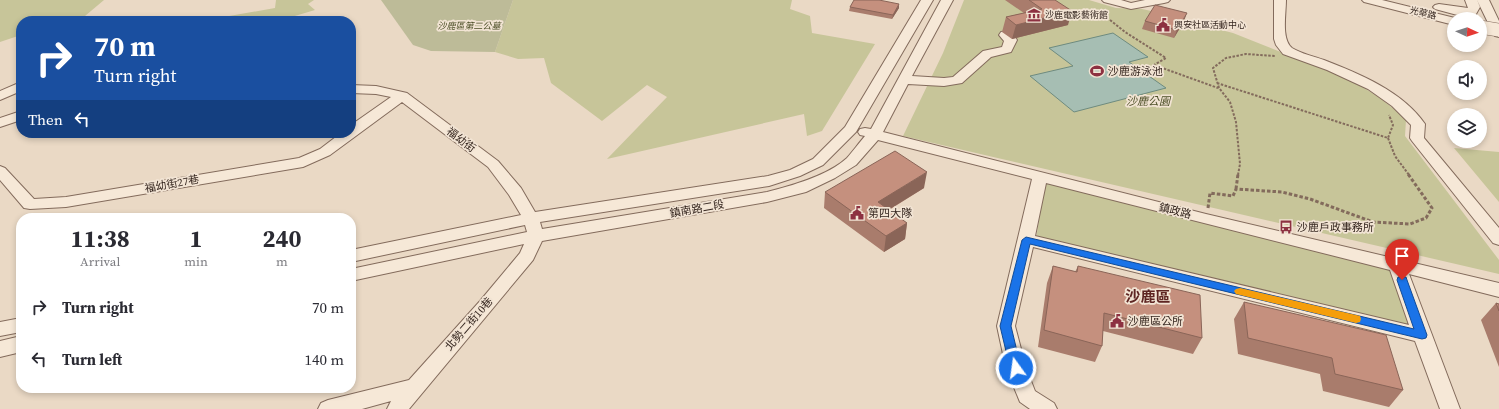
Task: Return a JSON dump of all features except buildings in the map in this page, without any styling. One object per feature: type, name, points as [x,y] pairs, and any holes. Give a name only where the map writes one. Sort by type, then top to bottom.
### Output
[{"type":"street","name":"鎮南路二段","points":[[356,255],[531,218],[769,181],[795,173],[818,162],[851,129],[928,0]]},
{"type":"street","name":"鎮南路二段","points":[[356,274],[536,236],[767,197],[800,188],[830,176],[851,162],[875,134],[947,0]]},
{"type":"street","points":[[1108,0],[1131,6],[1164,0]]},
{"type":"street","points":[[1280,0],[1280,41],[1284,48],[1360,81],[1389,96],[1408,111],[1418,124],[1417,138],[1499,239]]},
{"type":"street","name":"光華路","points":[[1368,0],[1447,19]]},
{"type":"street","points":[[1410,0],[1462,12],[1472,12],[1474,7],[1471,0]]},
{"type":"street","points":[[1483,0],[1498,28]]},
{"type":"street","points":[[1487,27],[1498,28]]},
{"type":"street","points":[[904,80],[944,82],[957,80],[987,54],[1007,49],[1011,40],[1005,35]]},
{"type":"street","points":[[0,96],[16,88]]},
{"type":"street","name":"福幼街","points":[[356,89],[376,90],[402,96],[493,164],[515,192],[531,218],[536,236]]},
{"type":"street","name":"福幼街27巷","points":[[356,129],[402,96]]},
{"type":"street","points":[[0,123],[16,117]]},
{"type":"street","name":"鎮政路","points":[[851,129],[1397,266],[1499,290]]},
{"type":"street","name":"福幼街27巷","points":[[0,171],[30,204],[66,202],[303,162],[325,152],[344,138]]},
{"type":"street","points":[[1040,177],[1006,326],[1016,368],[1028,396],[1047,409]]},
{"type":"street","name":"北勢二街10巷","points":[[398,409],[414,387],[486,306],[527,256],[536,236]]},
{"type":"street","points":[[1026,240],[1422,335]]},
{"type":"street","points":[[1397,266],[1450,409]]},
{"type":"street","points":[[0,329],[16,326]]},
{"type":"street","points":[[0,348],[16,345]]},
{"type":"street","points":[[328,409],[414,387]]},
{"type":"path","points":[[1110,20],[1125,32],[1166,58],[1154,65],[1219,88]]},
{"type":"path","points":[[1210,193],[1233,196],[1236,189],[1240,164],[1236,122],[1230,102],[1219,88],[1213,68],[1226,58],[1246,54],[1279,58]]},
{"type":"path","points":[[1217,83],[1388,138]]},
{"type":"path","points":[[1236,189],[1282,192],[1310,199],[1373,222],[1410,224],[1426,218],[1432,208],[1395,156],[1388,138],[1394,125],[1387,112]]},
{"type":"green space","points":[[0,0],[104,0],[85,16],[16,16],[16,37],[0,42]]},
{"type":"green space","points":[[276,0],[314,0],[308,4],[315,10],[295,16],[229,16],[275,8]]},
{"type":"green space","name":"沙鹿區第二公墓","points":[[381,0],[513,0],[495,52],[431,51],[413,45]]},
{"type":"green space","points":[[513,0],[792,0],[790,9],[810,16],[812,33],[875,44],[822,131],[807,136],[804,114],[607,159],[667,97],[647,85],[602,121],[551,83],[544,58],[518,59],[495,52]]},
{"type":"green space","name":"沙鹿公園","points":[[964,0],[1089,0],[1116,8],[1142,9],[1179,17],[1194,23],[1233,33],[1344,77],[1377,96],[1406,120],[1405,136],[1499,260],[1499,274],[903,136],[943,53]]},
{"type":"green space","points":[[1454,148],[1499,152],[1499,202]]},
{"type":"green space","points":[[1045,182],[1392,267],[1413,329],[1036,239]]},
{"type":"shaded area","name":"沙鹿游泳池","points":[[1113,33],[1148,57],[1129,62],[1166,88],[1074,112],[1030,76],[1073,66],[1049,48]]},
{"type":"slow traffic","points":[[1240,291],[1356,319]]},
{"type":"place","name":"沙鹿電影藝術館","points":[[1034,15]]},
{"type":"place","name":"興安社區活動中心","points":[[1163,25]]},
{"type":"place","name":"沙鹿游泳池","points":[[1097,71]]},
{"type":"place","name":"第四大隊","points":[[857,213]]},
{"type":"place","name":"沙鹿戶政事務所","points":[[1286,227]]},
{"type":"place","name":"沙鹿區公所","points":[[1117,321]]},
{"type":"district","name":"沙鹿區","points":[[1148,296]]},
{"type":"route","points":[[1016,368],[1006,326],[1026,240],[1422,335],[1402,280]]}]
